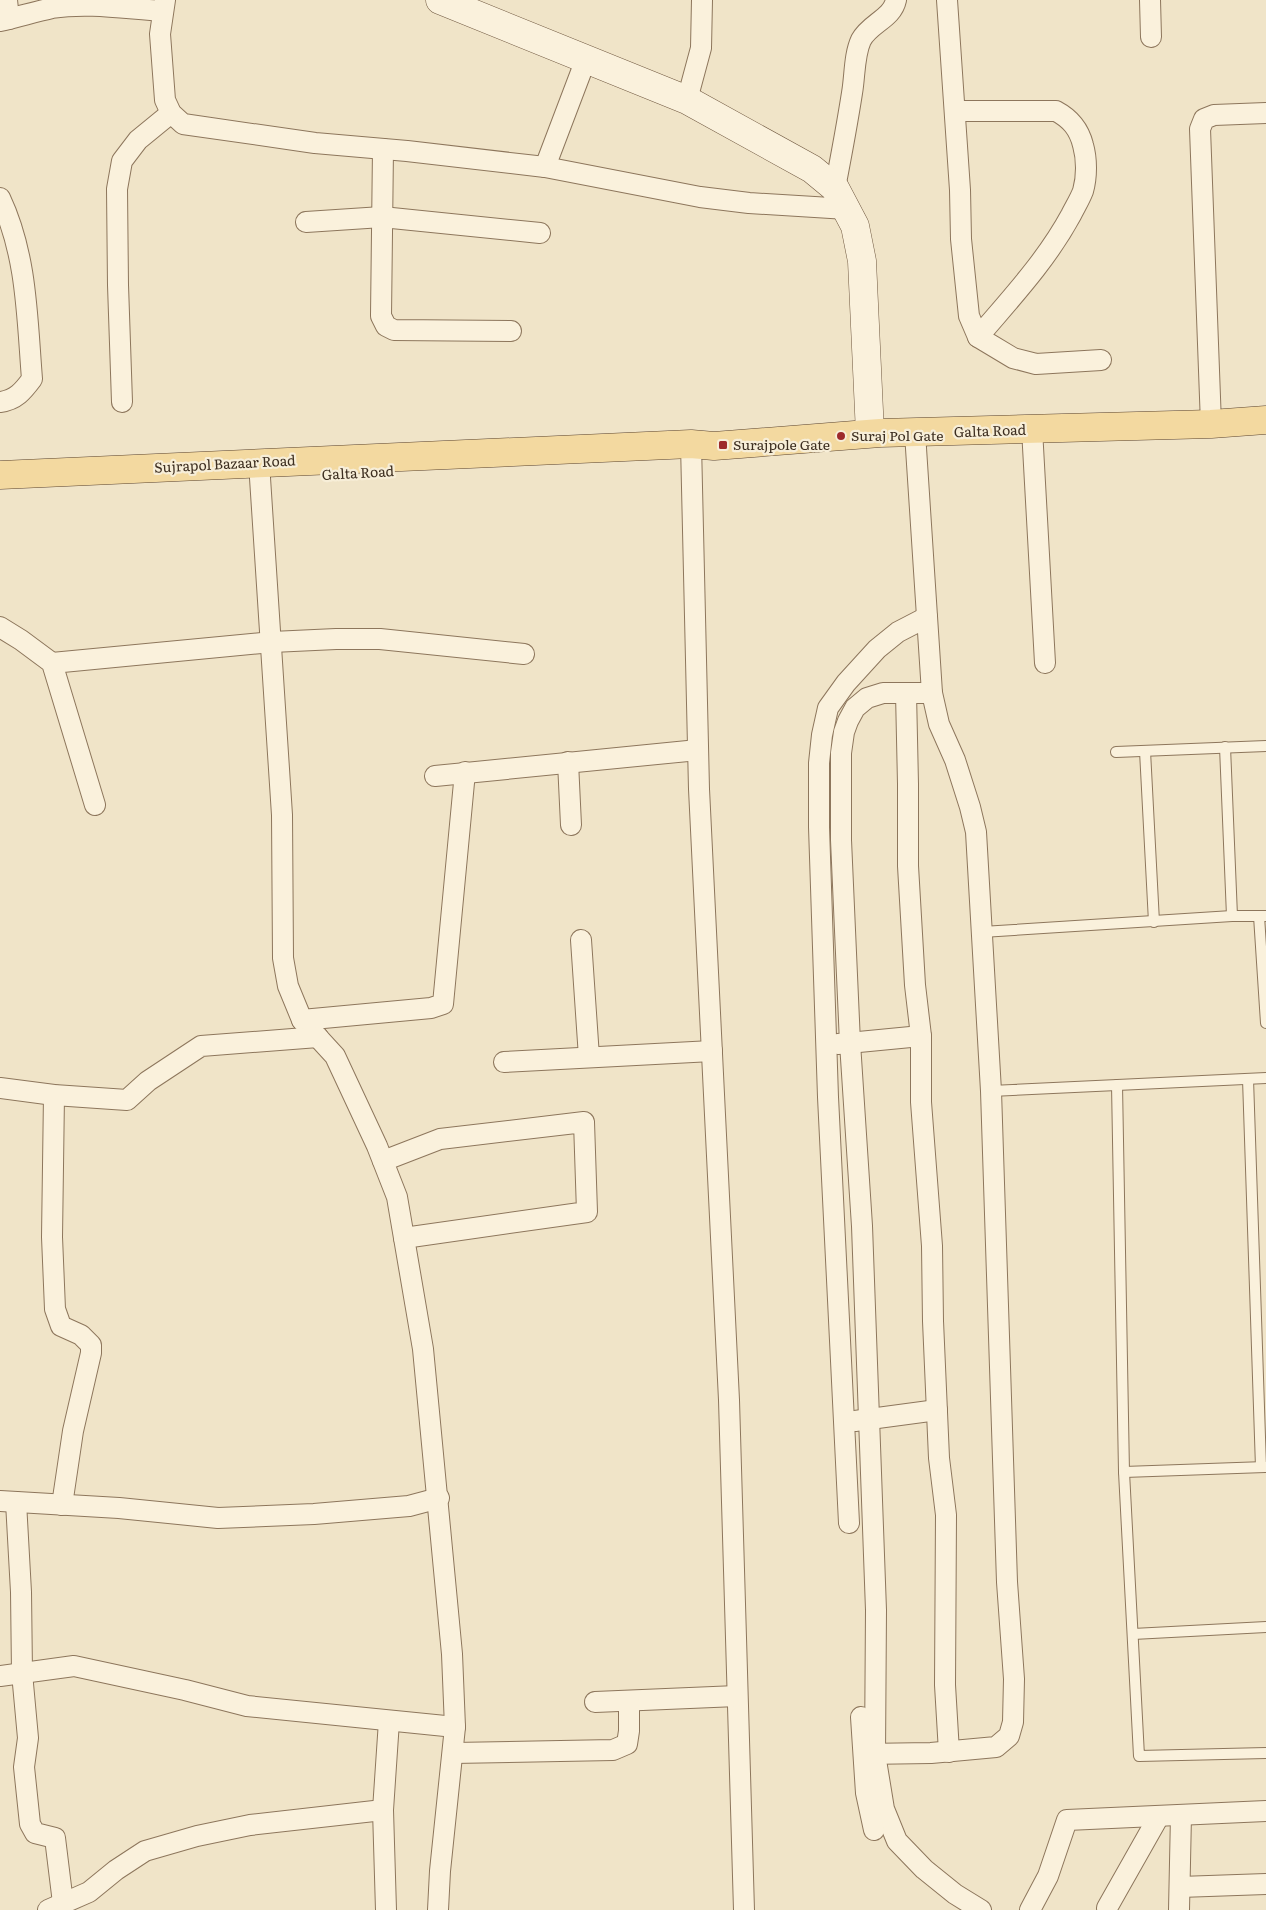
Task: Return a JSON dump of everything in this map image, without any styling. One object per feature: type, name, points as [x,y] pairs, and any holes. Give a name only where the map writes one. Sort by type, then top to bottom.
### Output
[{"type":"main road","name":"Galta Road","points":[[0,494],[699,449],[870,433],[1261,422]]},
{"type":"main road","name":"Sujrapol Bazaar Road","points":[[0,475],[699,449]]},
{"type":"street","points":[[440,0],[687,100],[812,169],[841,199],[855,226],[862,261],[870,433]]},
{"type":"street","points":[[687,100],[700,48],[702,0]]},
{"type":"street","points":[[947,0],[965,282],[969,316],[978,337],[1013,358],[1036,364],[1101,360]]},
{"type":"street","points":[[1150,0],[1151,37]]},
{"type":"street","points":[[6,14],[53,8],[65,4],[164,6],[160,34],[165,100],[171,113],[183,124],[315,143],[545,167],[700,197],[749,203],[841,199]]},
{"type":"street","points":[[841,199],[858,49],[862,39],[869,30],[892,7]]},
{"type":"street","points":[[545,167],[586,60]]},
{"type":"street","points":[[955,111],[1056,111],[1067,117],[1076,126],[1085,150],[1087,172],[1083,192],[1067,222],[1043,261],[978,337]]},
{"type":"street","points":[[122,402],[117,189],[122,161],[138,140],[171,113]]},
{"type":"street","points":[[1211,424],[1200,129],[1204,119],[1214,115],[1266,114]]},
{"type":"street","points":[[383,149],[381,316],[386,326],[394,330],[511,331]]},
{"type":"street","points":[[0,198],[8,214],[18,248],[25,284],[32,379],[21,393],[14,398],[0,402]]},
{"type":"street","points":[[306,222],[382,217],[540,234]]},
{"type":"street","points":[[1032,429],[1045,663]]},
{"type":"street","points":[[869,1754],[949,1752],[996,1747],[1009,1736],[1013,1722],[1014,1679],[1007,1582],[991,1091],[976,832],[955,760],[939,724],[932,694],[915,433]]},
{"type":"street","points":[[699,449],[698,750],[729,1400],[744,1910]]},
{"type":"street","points":[[260,478],[282,815],[284,958],[288,986],[302,1020],[335,1056],[383,1161],[397,1197],[423,1348],[439,1498],[452,1654],[455,1727],[440,1872],[438,1910]]},
{"type":"street","points":[[874,1830],[866,1793],[876,1610],[856,1421],[830,826],[844,732],[856,708],[857,690],[877,649],[898,632],[927,617]]},
{"type":"street","points":[[0,628],[21,640],[52,663],[95,805]]},
{"type":"street","points":[[52,663],[272,642],[380,639],[524,654]]},
{"type":"street","points":[[857,690],[883,693],[932,694]]},
{"type":"street","points":[[906,693],[908,866],[915,984],[921,1036],[921,1102],[932,1246],[939,1458],[946,1514],[945,1685],[949,1752]]},
{"type":"street","points":[[435,776],[698,750]]},
{"type":"street","points":[[568,762],[571,825]]},
{"type":"street","points":[[302,1020],[431,1008],[443,1004],[465,772]]},
{"type":"street","points":[[581,940],[589,1057]]},
{"type":"street","points":[[839,1044],[921,1036]]},
{"type":"street","points":[[0,1088],[54,1095],[127,1100],[148,1081],[201,1046],[318,1037]]},
{"type":"street","points":[[839,1044],[849,1248],[842,1371],[856,1421],[849,1524]]},
{"type":"street","points":[[504,1062],[712,1051]]},
{"type":"street","points":[[54,1095],[52,1237],[55,1309],[61,1326],[81,1335],[91,1345],[91,1354],[73,1431],[62,1505]]},
{"type":"street","points":[[383,1161],[440,1139],[584,1122],[587,1212],[404,1238]]},
{"type":"street","points":[[856,1421],[937,1410]]},
{"type":"street","points":[[383,1810],[250,1825],[197,1836],[145,1851],[116,1870],[89,1892],[56,1907],[55,1838],[35,1834],[30,1824],[24,1767],[28,1738],[22,1673],[21,1592],[8,1502],[119,1508],[218,1518],[314,1514],[410,1506],[439,1498]]},
{"type":"street","points":[[0,1676],[74,1666],[185,1690],[247,1706],[455,1727]]},
{"type":"street","points":[[596,1702],[737,1696]]},
{"type":"street","points":[[453,1753],[613,1750],[627,1744],[629,1701]]},
{"type":"street","points":[[861,1717],[884,1809],[896,1840],[924,1869],[955,1894],[981,1910]]},
{"type":"street","points":[[386,1910],[383,1810],[389,1721]]},
{"type":"street","points":[[1030,1910],[1048,1876],[1067,1820],[1266,1811]]},
{"type":"street","points":[[1179,1910],[1181,1815]]},
{"type":"street","points":[[1104,1909],[1159,1816]]},
{"type":"street","points":[[1180,1887],[1266,1884]]},
{"type":"lane","points":[[1116,752],[1266,746]]},
{"type":"lane","points":[[1225,747],[1232,916]]},
{"type":"lane","points":[[1145,751],[1154,922]]},
{"type":"lane","points":[[982,932],[1232,916],[1263,916],[1266,1023]]},
{"type":"lane","points":[[991,1091],[1266,1078]]},
{"type":"lane","points":[[1124,1472],[1263,1467],[1248,1079]]},
{"type":"lane","points":[[1117,1085],[1124,1472],[1139,1756],[1266,1753]]},
{"type":"lane","points":[[1133,1634],[1266,1627]]},
{"type":"place","name":"Suraj Pol Gate","points":[[841,436]]},
{"type":"place","name":"Surajpole Gate","points":[[723,445]]}]
